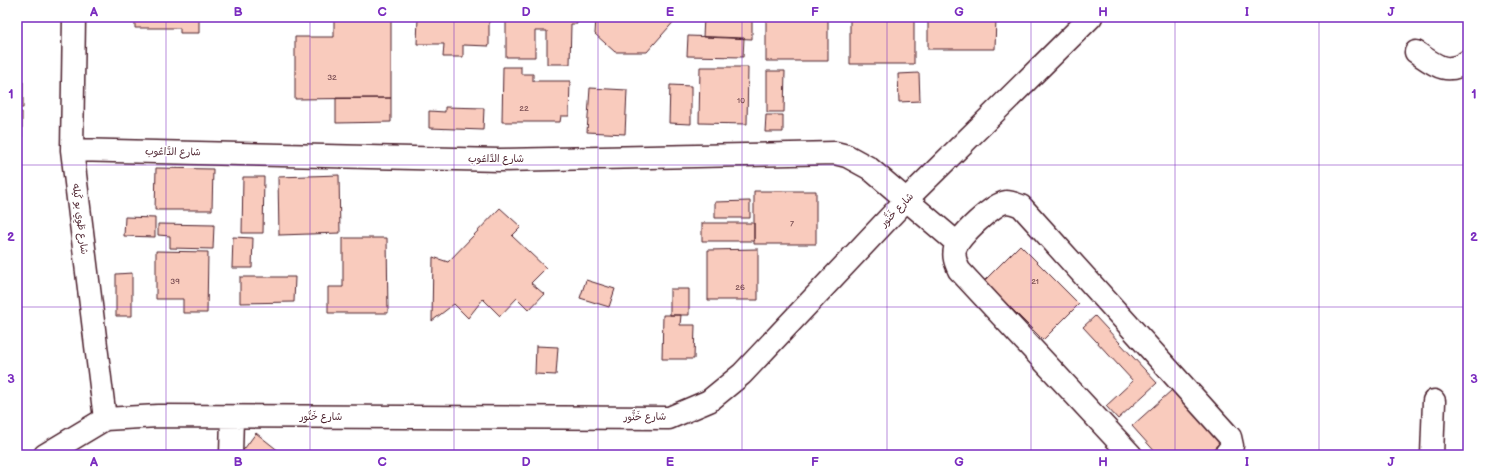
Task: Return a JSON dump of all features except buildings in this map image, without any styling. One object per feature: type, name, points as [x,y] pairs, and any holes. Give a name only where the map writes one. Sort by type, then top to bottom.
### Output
[{"type":"street","name":"شارع طَوِي بو كَيله","points":[[74,17],[72,150],[105,419]]},
{"type":"street","name":"شارع خَنُّور","points":[[45,455],[105,419],[158,416],[669,418],[709,401],[742,374],[906,200],[1091,17]]},
{"type":"street","points":[[1416,52],[1438,68],[1458,68],[1468,60]]},
{"type":"street","name":"شارع الدَّاعُوب","points":[[72,150],[500,160],[823,152],[847,156],[858,161],[957,243]]},
{"type":"street","points":[[1131,455],[959,270],[954,257],[957,243],[999,204],[1014,203],[1021,206],[1230,437],[1232,446],[1225,455]]},
{"type":"street","points":[[1432,455],[1434,401]]},
{"type":"street","points":[[231,455],[232,417]]}]
